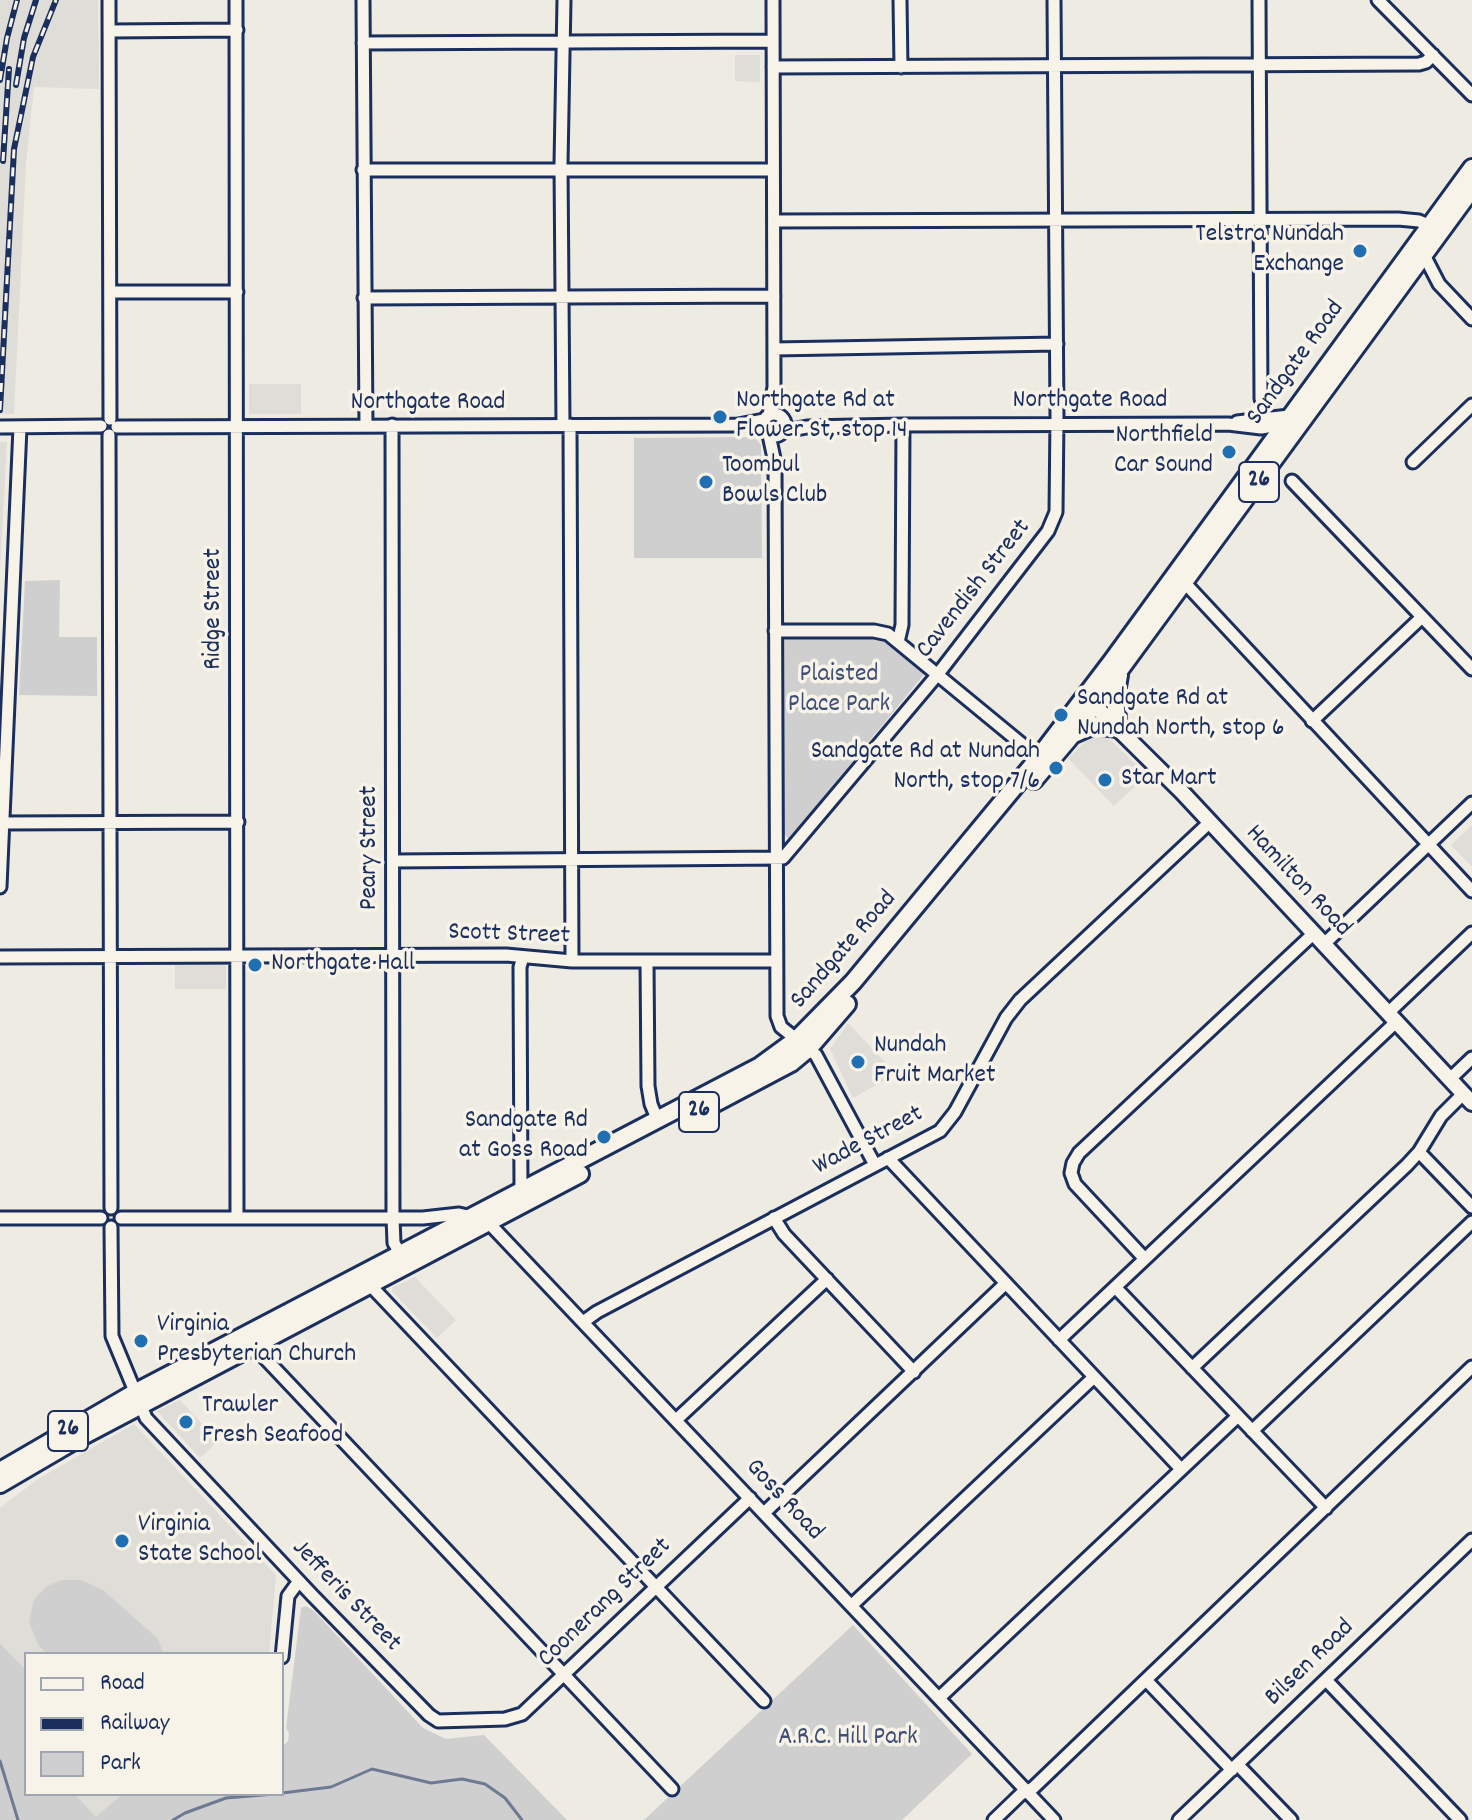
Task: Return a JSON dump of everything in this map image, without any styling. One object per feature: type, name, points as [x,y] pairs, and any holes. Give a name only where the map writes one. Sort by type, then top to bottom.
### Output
[{"type":"highway","name":"Sandgate Road","points":[[480,1218],[791,1063],[827,1011],[1090,700],[1120,669],[1406,281],[1424,255],[1435,228],[1472,168]]},
{"type":"highway","name":"Sandgate Road","points":[[0,1471],[405,1261],[521,1192],[803,1044],[1072,735],[1090,700],[1285,421],[1435,228],[1472,189]]},
{"type":"highway","points":[[1072,735],[1094,725],[1118,728],[1115,699],[1120,669]]},
{"type":"highway","name":"Sandgate Road","points":[[251,1340],[371,1286],[405,1261]]},
{"type":"highway","name":"Sandgate Road","points":[[0,1484],[138,1399]]},
{"type":"main road","name":"Hamilton Road","points":[[1090,700],[1210,822],[1468,1098]]},
{"type":"street","points":[[109,0],[111,1208]]},
{"type":"street","name":"Ridge Street","points":[[236,0],[237,1217]]},
{"type":"street","points":[[363,0],[366,426]]},
{"type":"street","points":[[564,0],[561,170],[567,425],[572,961]]},
{"type":"street","points":[[773,0],[778,1020],[781,1027],[817,1057],[875,1165]]},
{"type":"street","points":[[900,0],[901,67]]},
{"type":"street","name":"Cavendish Street","points":[[776,859],[786,855],[938,674],[1052,526],[1056,512],[1057,424],[1054,0]]},
{"type":"street","points":[[1259,0],[1261,399]]},
{"type":"street","points":[[1378,0],[1472,95]]},
{"type":"street","points":[[110,31],[237,30]]},
{"type":"street","points":[[363,43],[773,41]]},
{"type":"street","points":[[773,67],[1422,64],[1433,55]]},
{"type":"street","points":[[363,170],[773,170]]},
{"type":"street","points":[[774,221],[1398,219],[1435,228]]},
{"type":"street","points":[[1424,255],[1439,284],[1472,319]]},
{"type":"street","points":[[1406,281],[1425,279],[1439,284]]},
{"type":"street","points":[[110,292],[237,292]]},
{"type":"street","points":[[364,298],[774,296]]},
{"type":"street","points":[[1285,421],[1298,417],[1355,339],[1372,327]]},
{"type":"street","points":[[774,349],[1057,344]]},
{"type":"street","points":[[1413,462],[1472,405]]},
{"type":"street","name":"Northgate Road","points":[[0,427],[1228,424],[1261,428],[1285,421]]},
{"type":"street","name":"Peary Street","points":[[392,425],[393,1240],[405,1261]]},
{"type":"street","points":[[898,642],[902,625],[903,425]]},
{"type":"street","points":[[0,887],[20,427]]},
{"type":"street","points":[[1292,481],[1472,669]]},
{"type":"street","points":[[1184,582],[1472,891]]},
{"type":"street","points":[[1312,721],[1422,617]]},
{"type":"street","points":[[775,631],[877,631],[888,634],[1029,750]]},
{"type":"street","points":[[1145,1259],[1075,1184],[1071,1173],[1079,1153],[1472,803]]},
{"type":"street","points":[[3,823],[238,822]]},
{"type":"street","name":"Wade Street","points":[[583,1322],[945,1126],[1011,1009],[1210,822]]},
{"type":"street","points":[[393,861],[776,859]]},
{"type":"street","points":[[1059,1340],[1392,1017],[1472,933]]},
{"type":"street","name":"Scott Street","points":[[0,957],[392,956],[523,957],[572,961],[776,961]]},
{"type":"street","points":[[521,1192],[520,967],[523,957]]},
{"type":"street","points":[[647,961],[648,1086],[658,1121]]},
{"type":"street","points":[[1450,1079],[1472,1058]]},
{"type":"street","points":[[1192,1368],[1419,1152],[1436,1122],[1468,1098]]},
{"type":"street","points":[[1419,1152],[1472,1207]]},
{"type":"street","points":[[888,1158],[1181,1469]]},
{"type":"street","points":[[111,1208],[119,1212],[121,1218],[116,1226],[111,1227],[103,1224],[101,1218],[105,1210],[111,1208]]},
{"type":"street","points":[[121,1218],[393,1218],[459,1214],[480,1218]]},
{"type":"street","points":[[0,1218],[101,1218]]},
{"type":"street","name":"Goss Road","points":[[480,1218],[583,1322],[1054,1820]]},
{"type":"street","points":[[774,1218],[784,1234],[914,1372]]},
{"type":"street","points":[[1252,1431],[1472,1222]]},
{"type":"street","name":"Jefferis Street","points":[[111,1227],[112,1336],[148,1421],[431,1717],[449,1722],[483,1720]]},
{"type":"street","points":[[676,1420],[827,1279]]},
{"type":"street","points":[[764,1513],[1006,1283]]},
{"type":"street","points":[[371,1286],[764,1701]]},
{"type":"street","points":[[1116,1288],[1326,1508]]},
{"type":"street","points":[[251,1340],[672,1789]]},
{"type":"street","points":[[994,1820],[1146,1680],[1472,1367]]},
{"type":"street","points":[[852,1605],[1094,1377]]},
{"type":"street","points":[[939,1698],[1238,1416]]},
{"type":"street","name":"Coonerang Street","points":[[483,1720],[518,1717],[750,1498]]},
{"type":"street","name":"Bilsen Road","points":[[1179,1820],[1472,1540]]},
{"type":"street","points":[[282,1652],[288,1596],[299,1581]]},
{"type":"street","points":[[1146,1680],[1291,1820]]},
{"type":"street","points":[[1326,1680],[1460,1820]]},
{"type":"shaded area","points":[[0,0],[98,0],[99,89],[34,87],[26,163],[14,414],[0,414]]},
{"type":"shaded area","points":[[735,55],[760,55],[760,82],[735,81]]},
{"type":"shaded area","points":[[249,384],[301,384],[301,414],[249,414]]},
{"type":"shaded area","points":[[0,442],[7,442],[0,571]]},
{"type":"shaded area","points":[[1093,734],[1106,736],[1147,775],[1114,806],[1068,758]]},
{"type":"shaded area","points":[[1472,825],[1472,867],[1451,845]]},
{"type":"shaded area","points":[[175,963],[226,963],[226,989],[175,989]]},
{"type":"shaded area","points":[[848,1023],[896,1074],[853,1098],[830,1049]]},
{"type":"shaded area","points":[[415,1277],[456,1320],[437,1338],[392,1291],[393,1287]]},
{"type":"shaded area","points":[[180,1400],[218,1441],[200,1458],[157,1411]]},
{"type":"shaded area","name":"Virginia State School","points":[[134,1424],[276,1575],[269,1652],[24,1652],[24,1668],[0,1643],[0,1508],[38,1479]]},
{"type":"shaded area","points":[[77,1796],[120,1796],[96,1817]]},
{"type":"green space","points":[[754,437],[761,445],[762,558],[634,558],[634,438]]},
{"type":"green space","points":[[60,580],[59,637],[97,637],[97,696],[19,695],[25,581]]},
{"type":"green space","name":"Plaisted Place Park","points":[[883,635],[926,672],[789,839],[784,834],[783,636]]},
{"type":"green space","points":[[62,1580],[81,1580],[103,1590],[157,1638],[163,1652],[45,1652],[39,1646],[29,1622],[34,1600],[47,1586]]},
{"type":"green space","points":[[306,1606],[314,1611],[423,1728],[446,1739],[484,1735],[567,1820],[0,1820],[0,1643],[24,1668],[24,1796],[77,1796],[96,1817],[120,1796],[284,1796],[284,1745],[289,1733],[286,1728],[301,1608]]},
{"type":"green space","name":"A.R.C. Hill Park","points":[[853,1625],[972,1754],[902,1820],[644,1820]]},
{"type":"waterway","points":[[0,1761],[18,1820]]},
{"type":"waterway","points":[[284,1793],[331,1787],[372,1769],[431,1783],[462,1779],[485,1784],[505,1798],[522,1820]]},
{"type":"waterway","points":[[173,1820],[226,1798],[250,1796]]},
{"type":"railway","points":[[0,80],[17,0]]},
{"type":"railway","points":[[16,85],[24,38],[36,0]]},
{"type":"railway","points":[[0,410],[14,149],[33,57],[56,0]]},
{"type":"railway","points":[[3,161],[9,69]]},
{"type":"place","name":"Telstra Nundah Exchange","points":[[1360,251]]},
{"type":"place","name":"Northgate Rd at Flower St, stop 14","points":[[720,417]]},
{"type":"place","name":"Northfield Car Sound","points":[[1229,452]]},
{"type":"place","name":"Toombul Bowls Club","points":[[706,482]]},
{"type":"place","name":"Sandgate Rd at Nundah North, stop 6","points":[[1061,715]]},
{"type":"place","name":"Sandgate Rd at Nundah North, stop 7/6","points":[[1056,768]]},
{"type":"place","name":"Star Mart","points":[[1105,780]]},
{"type":"place","name":"Northgate Hall","points":[[255,965]]},
{"type":"place","name":"Nundah Fruit Market","points":[[858,1062]]},
{"type":"place","name":"Sandgate Rd at Goss Road","points":[[604,1137]]},
{"type":"place","name":"Virginia Presbyterian Church","points":[[141,1341]]},
{"type":"place","name":"Trawler Fresh Seafood","points":[[186,1422]]},
{"type":"place","name":"Virginia State School","points":[[122,1541]]}]
